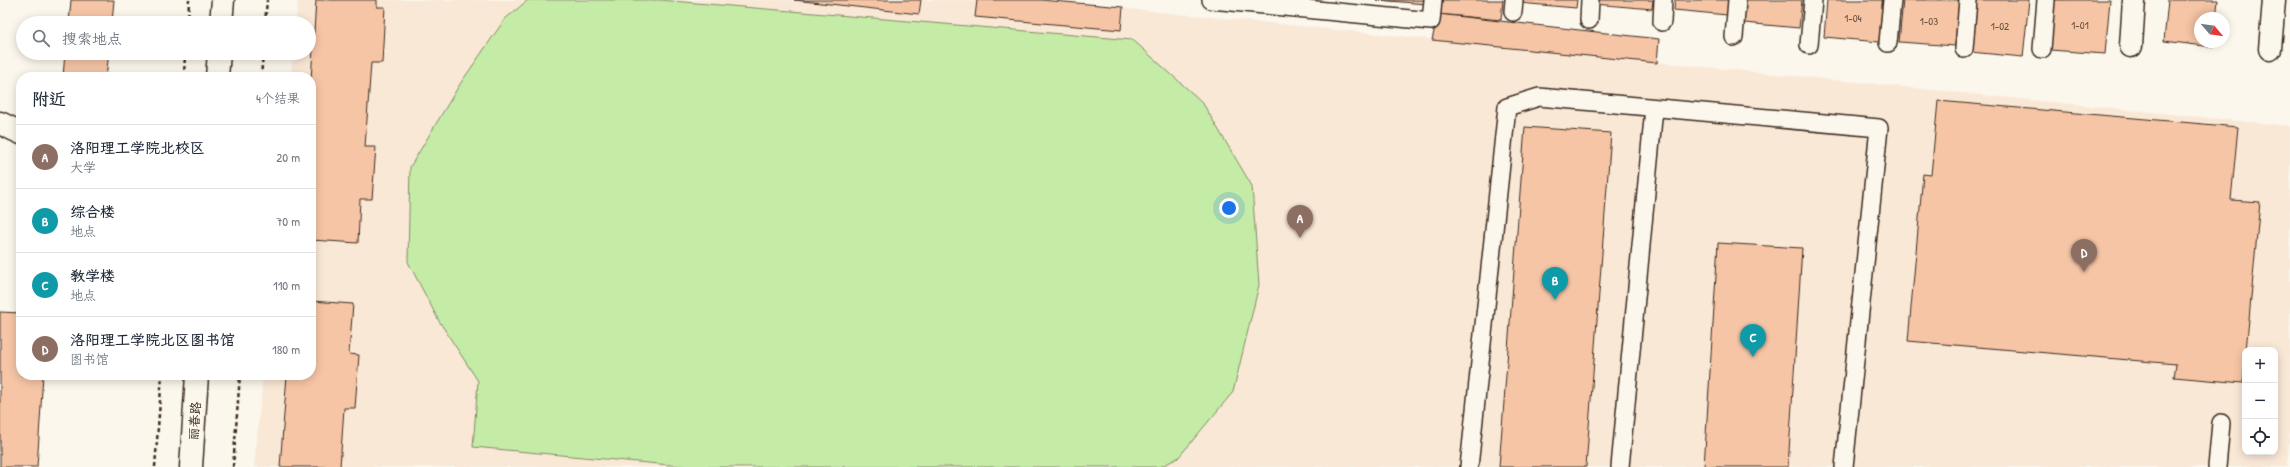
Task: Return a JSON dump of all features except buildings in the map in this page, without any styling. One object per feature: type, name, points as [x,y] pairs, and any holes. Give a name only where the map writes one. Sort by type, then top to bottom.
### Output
[{"type":"street","points":[[222,16],[223,0]]},
{"type":"street","points":[[2131,46],[2134,0]]},
{"type":"street","points":[[2270,49],[2274,0]]},
{"type":"street","points":[[217,72],[218,60]]},
{"type":"street","points":[[0,123],[16,131]]},
{"type":"street","name":"丽春路","points":[[191,467],[197,380]]},
{"type":"lane","points":[[1211,0],[1359,7],[1431,21],[1433,0]]},
{"type":"lane","points":[[1589,20],[1590,0]]},
{"type":"lane","points":[[1662,22],[1663,0]]},
{"type":"lane","points":[[1734,36],[1737,0]]},
{"type":"lane","points":[[1809,45],[1813,0]]},
{"type":"lane","points":[[1888,43],[1892,0]]},
{"type":"lane","points":[[1964,49],[1968,0]]},
{"type":"lane","points":[[2042,49],[2046,0]]},
{"type":"lane","points":[[1469,467],[1507,107],[1539,97],[1879,128],[1844,467]]},
{"type":"lane","points":[[1620,467],[1654,108]]},
{"type":"lane","points":[[2217,467],[2222,423]]},
{"type":"path","points":[[188,16],[189,0]]},
{"type":"path","points":[[266,16],[267,0]]},
{"type":"path","points":[[184,72],[185,60]]},
{"type":"path","points":[[261,72],[262,60]]},
{"type":"path","points":[[155,467],[162,380]]},
{"type":"path","points":[[233,467],[240,380]]},
{"type":"shaded area","points":[[298,0],[1041,0],[2290,126],[2290,431],[2287,467],[254,467],[263,380],[316,380],[316,72],[291,72],[292,60],[316,60],[316,16],[297,16]]},
{"type":"green space","points":[[528,0],[660,0],[1133,40],[1202,102],[1252,186],[1259,285],[1233,392],[1178,458],[1160,467],[692,467],[473,447],[478,381],[439,321],[408,262],[410,167],[460,84],[505,19]]},
{"type":"place","name":"洛阳理工学院北校区","points":[[1300,238]]},
{"type":"place","name":"洛阳理工学院北区图书馆","points":[[2084,272]]},
{"type":"place","name":"综合楼","points":[[1555,300]]},
{"type":"place","name":"教学楼","points":[[1753,357]]}]
